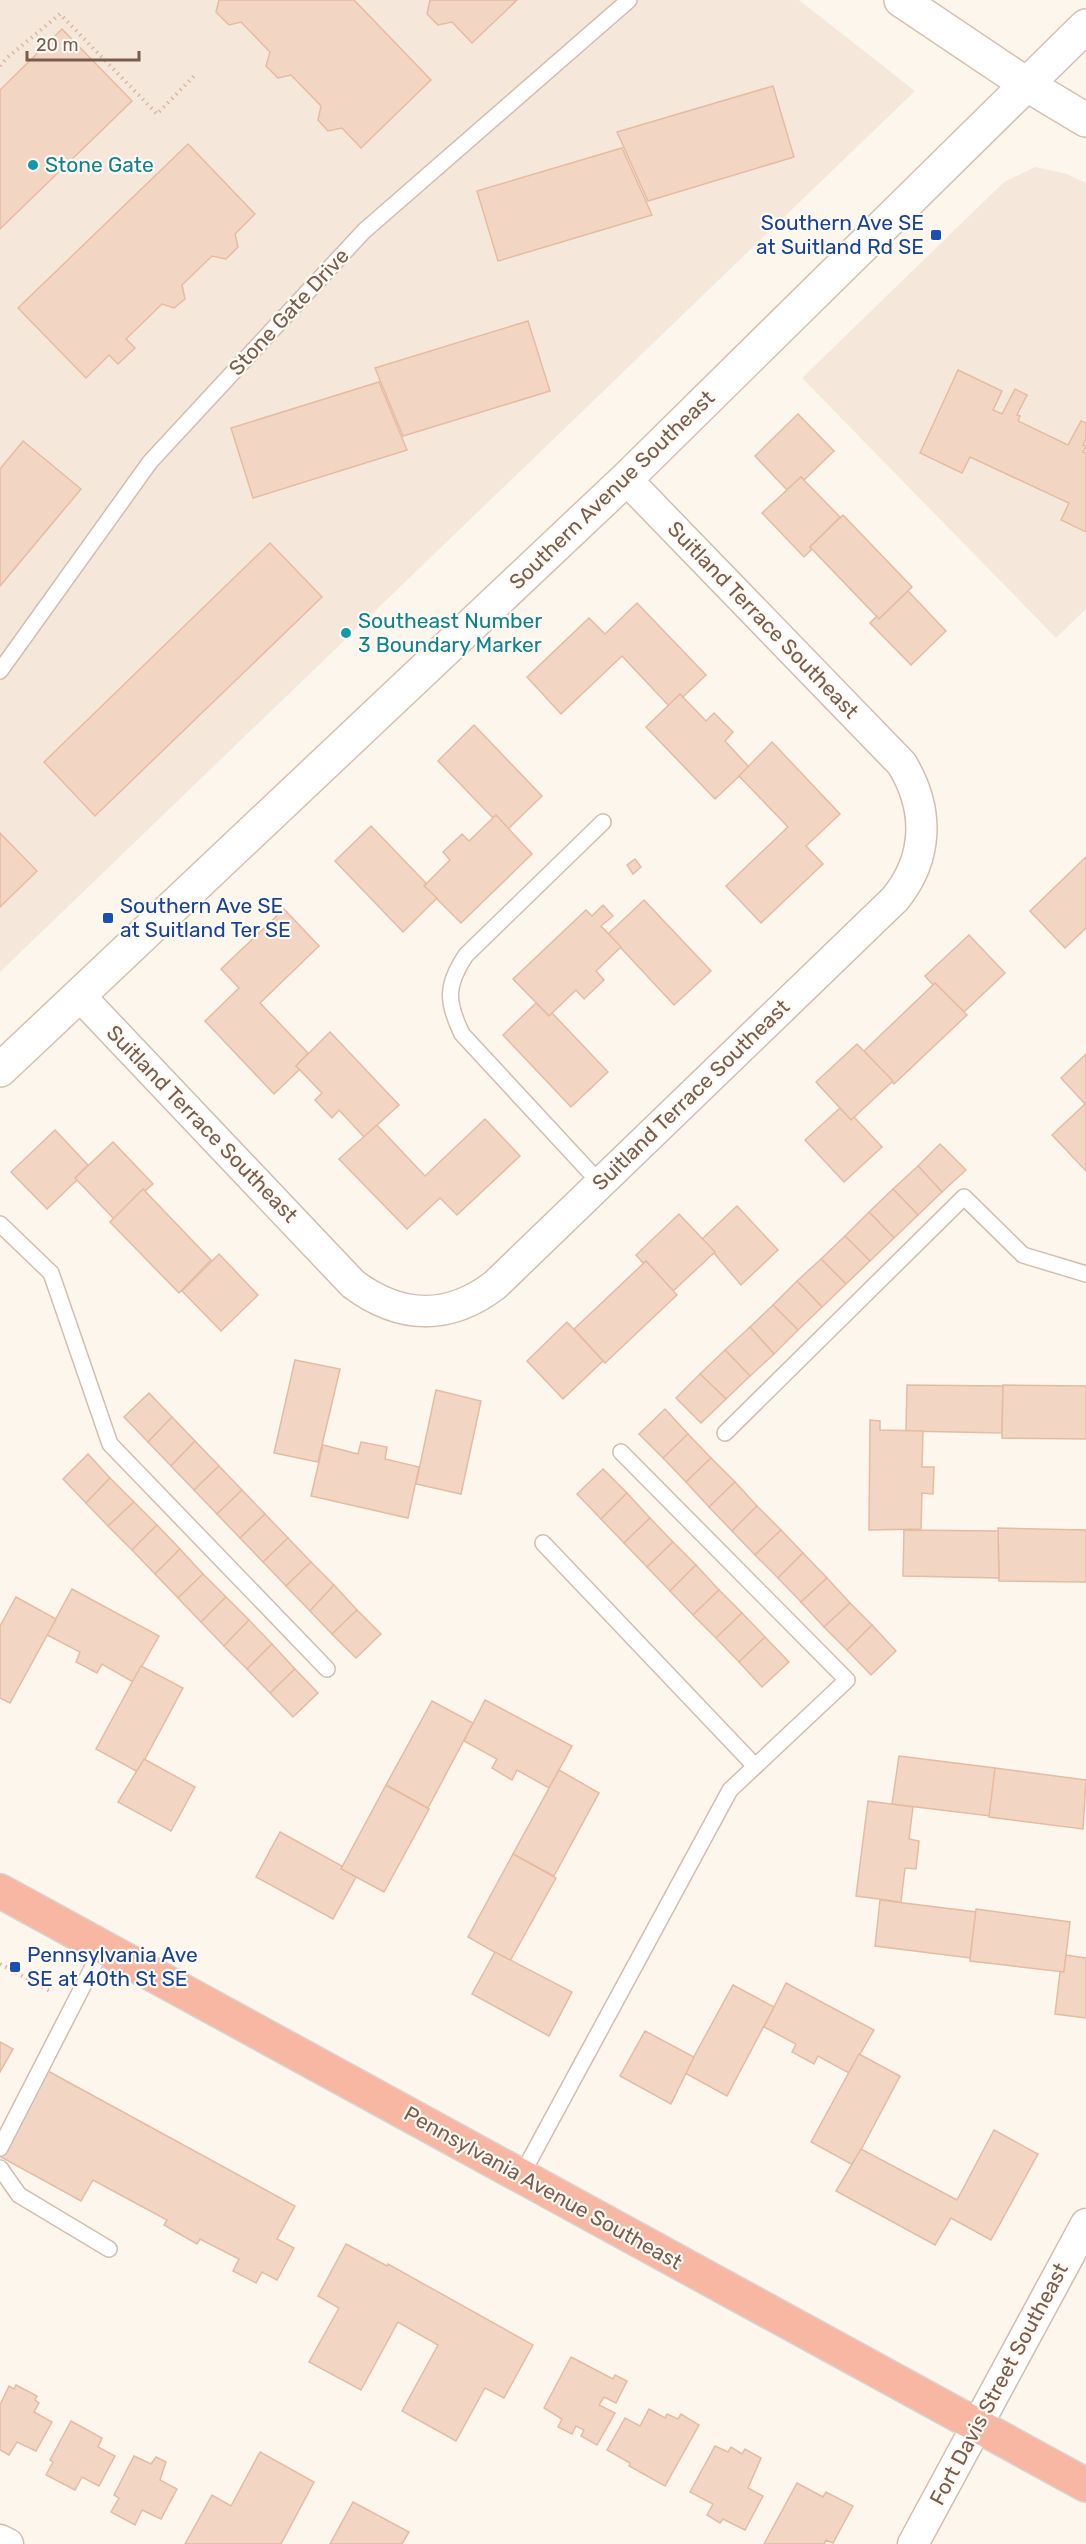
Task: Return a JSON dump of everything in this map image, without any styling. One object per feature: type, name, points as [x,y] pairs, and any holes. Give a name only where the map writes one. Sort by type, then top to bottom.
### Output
[{"type":"highway","name":"Pennsylvania Avenue Southeast","points":[[0,1891],[1086,2485]]},
{"type":"main road","points":[[901,0],[1026,84],[1086,120]]},
{"type":"main road","name":"Southern Avenue Southeast","points":[[0,1070],[626,478],[1086,26]]},
{"type":"street","name":"Suitland Terrace Southeast","points":[[79,995],[353,1284],[387,1305],[427,1312],[447,1309],[472,1301],[495,1286],[895,899],[904,888],[918,861],[922,832],[918,796],[902,764],[626,478]]},
{"type":"street","name":"Fort Davis Street Southeast","points":[[913,2544],[1086,2224]]},
{"type":"street","points":[[0,2540],[8,2544]]},
{"type":"lane","name":"Stone Gate Drive","points":[[0,671],[150,462],[364,231],[629,0]]},
{"type":"lane","points":[[600,1183],[462,1034],[453,1015],[449,993],[453,974],[465,955],[603,822]]},
{"type":"lane","points":[[725,1433],[964,1197],[1023,1255],[1086,1274]]},
{"type":"lane","points":[[0,1224],[51,1273],[110,1444],[327,1669]]},
{"type":"lane","points":[[521,2176],[730,1790],[847,1680],[621,1452]]},
{"type":"lane","points":[[543,1543],[755,1766]]},
{"type":"lane","points":[[0,2148],[103,1947]]},
{"type":"lane","points":[[0,2168],[19,2195],[109,2249]]},
{"type":"path","points":[[0,66],[60,14],[157,114],[196,74]]},
{"type":"path","points":[[0,1964],[57,1995]]},
{"type":"shaded area","points":[[0,0],[799,0],[915,91],[0,972]]},
{"type":"shaded area","points":[[1035,167],[1067,174],[1086,183],[1086,609],[1056,638],[802,378],[1004,182]]},
{"type":"building","points":[[219,0],[354,0],[431,80],[361,148],[342,128],[328,131],[318,120],[321,106],[291,75],[278,78],[266,66],[270,52],[241,22],[229,25],[216,12]]},
{"type":"building","points":[[430,0],[517,0],[472,43],[452,22],[438,25],[427,14]]},
{"type":"building","name":"Stone Gate","points":[[62,29],[132,101],[0,229],[0,90]]},
{"type":"building","points":[[773,86],[794,157],[648,201],[617,132]]},
{"type":"building","points":[[188,144],[255,214],[235,234],[238,247],[226,259],[212,256],[182,285],[185,299],[174,308],[162,304],[126,339],[135,348],[118,364],[109,355],[86,378],[18,308]]},
{"type":"building","points":[[622,148],[652,215],[498,261],[477,191]]},
{"type":"building","points":[[528,321],[550,391],[403,436],[375,368]]},
{"type":"building","points":[[958,370],[1002,391],[993,410],[1002,414],[1015,389],[1027,395],[1017,415],[1020,416],[1018,421],[1068,445],[1081,421],[1086,423],[1086,439],[1083,445],[1086,446],[1083,452],[1086,453],[1086,532],[1061,520],[1069,503],[970,457],[962,473],[920,453]]},
{"type":"building","points":[[379,382],[407,450],[253,498],[231,428]]},
{"type":"building","points":[[798,414],[834,451],[804,480],[801,477],[787,490],[755,456]]},
{"type":"building","points":[[23,441],[81,489],[0,586],[0,469]]},
{"type":"building","points":[[801,477],[840,517],[810,547],[812,549],[804,557],[762,513]]},
{"type":"building","points":[[843,515],[912,587],[879,619],[810,547]]},
{"type":"building","points":[[270,543],[322,597],[95,816],[44,762]]},
{"type":"building","points":[[908,591],[946,631],[911,665],[870,623],[877,616],[879,619]]},
{"type":"building","points":[[637,603],[706,675],[683,697],[680,694],[669,706],[622,656],[561,714],[527,677],[589,618],[605,634]]},
{"type":"building","points":[[680,694],[706,721],[714,713],[733,732],[725,741],[749,767],[715,799],[646,727]]},
{"type":"building","points":[[474,725],[542,796],[508,829],[496,815],[493,818],[438,761]]},
{"type":"building","points":[[772,742],[840,814],[806,846],[823,864],[761,923],[726,886],[788,827],[739,776]]},
{"type":"building","points":[[496,815],[532,854],[461,923],[424,886],[450,860],[443,852],[462,834],[469,841]]},
{"type":"building","points":[[371,826],[426,883],[424,886],[437,898],[403,932],[335,861]]},
{"type":"building","points":[[0,833],[37,871],[0,907]]},
{"type":"building","points":[[1086,857],[1086,928],[1065,948],[1030,911]]},
{"type":"building","points":[[635,859],[641,867],[633,874],[627,865]]},
{"type":"building","points":[[644,900],[711,971],[674,1005],[608,934]]},
{"type":"building","points":[[603,905],[613,916],[601,926],[621,947],[596,971],[604,980],[584,999],[576,990],[549,1016],[513,979],[586,910],[592,916]]},
{"type":"building","points":[[284,909],[319,946],[260,1003],[308,1053],[296,1066],[300,1069],[274,1094],[205,1021],[239,988],[221,969]]},
{"type":"building","points":[[969,935],[1005,973],[964,1012],[925,976]]},
{"type":"building","points":[[935,983],[967,1015],[894,1084],[864,1051]]},
{"type":"building","points":[[536,1003],[549,1016],[552,1013],[608,1072],[571,1107],[503,1035]]},
{"type":"building","points":[[330,1032],[399,1105],[364,1137],[339,1110],[332,1118],[315,1100],[322,1093],[296,1066]]},
{"type":"building","points":[[857,1044],[893,1081],[851,1120],[816,1082]]},
{"type":"building","points":[[1086,1054],[1086,1105],[1061,1078]]},
{"type":"building","points":[[1086,1105],[1086,1171],[1052,1135]]},
{"type":"building","points":[[840,1108],[851,1120],[854,1117],[882,1147],[844,1182],[805,1140]]},
{"type":"building","points":[[485,1119],[520,1156],[457,1215],[440,1198],[407,1229],[339,1159],[377,1125],[425,1176]]},
{"type":"building","points":[[55,1130],[88,1165],[75,1178],[77,1180],[47,1209],[11,1172]]},
{"type":"building","points":[[113,1142],[153,1184],[145,1191],[143,1189],[114,1219],[75,1178]]},
{"type":"building","points":[[940,1144],[966,1170],[942,1192],[918,1166]]},
{"type":"building","points":[[918,1166],[942,1192],[918,1215],[893,1189]]},
{"type":"building","points":[[143,1189],[211,1260],[179,1293],[110,1222]]},
{"type":"building","points":[[893,1189],[918,1215],[894,1238],[869,1212]]},
{"type":"building","points":[[737,1206],[778,1250],[741,1285],[702,1239]]},
{"type":"building","points":[[869,1212],[894,1238],[870,1261],[845,1236]]},
{"type":"building","points":[[679,1214],[715,1252],[673,1291],[646,1261],[643,1263],[636,1255]]},
{"type":"building","points":[[845,1236],[870,1261],[846,1284],[821,1259]]},
{"type":"building","points":[[219,1254],[258,1295],[221,1331],[182,1291]]},
{"type":"building","points":[[821,1259],[846,1284],[822,1307],[797,1281]]},
{"type":"building","points":[[646,1261],[677,1295],[605,1363],[574,1329]]},
{"type":"building","points":[[797,1281],[822,1307],[798,1330],[773,1305]]},
{"type":"building","points":[[773,1305],[798,1330],[774,1354],[750,1327]]},
{"type":"building","points":[[567,1322],[603,1361],[563,1399],[527,1361]]},
{"type":"building","points":[[750,1327],[774,1354],[750,1376],[725,1350]]},
{"type":"building","points":[[725,1350],[750,1376],[726,1399],[700,1374]]},
{"type":"building","points":[[295,1360],[340,1369],[318,1462],[274,1453]]},
{"type":"building","points":[[700,1374],[726,1399],[701,1423],[676,1398]]},
{"type":"building","points":[[907,1385],[1003,1386],[1002,1433],[906,1431]]},
{"type":"building","points":[[1003,1385],[1086,1386],[1086,1439],[1002,1438]]},
{"type":"building","points":[[436,1390],[481,1401],[461,1494],[416,1484]]},
{"type":"building","points":[[149,1393],[172,1417],[148,1442],[124,1417]]},
{"type":"building","points":[[665,1409],[688,1434],[663,1458],[639,1434]]},
{"type":"building","points":[[172,1417],[195,1441],[171,1466],[148,1442]]},
{"type":"building","points":[[870,1420],[880,1421],[880,1430],[923,1431],[922,1467],[934,1467],[933,1494],[922,1493],[921,1529],[869,1530]]},
{"type":"building","points":[[688,1434],[711,1458],[686,1482],[663,1458]]},
{"type":"building","points":[[195,1441],[219,1466],[194,1490],[171,1466]]},
{"type":"building","points":[[361,1442],[387,1447],[385,1459],[419,1467],[408,1518],[311,1496],[323,1445],[358,1454]]},
{"type":"building","points":[[88,1454],[110,1478],[86,1503],[63,1479]]},
{"type":"building","points":[[711,1458],[735,1482],[709,1507],[686,1482]]},
{"type":"building","points":[[219,1466],[242,1490],[217,1514],[194,1490]]},
{"type":"building","points":[[603,1469],[627,1493],[601,1519],[577,1494]]},
{"type":"building","points":[[110,1478],[134,1502],[108,1526],[86,1503]]},
{"type":"building","points":[[735,1482],[757,1506],[732,1531],[709,1507]]},
{"type":"building","points":[[242,1490],[265,1514],[240,1538],[217,1514]]},
{"type":"building","points":[[627,1493],[650,1518],[624,1543],[601,1519]]},
{"type":"building","points":[[134,1502],[157,1525],[132,1550],[108,1526]]},
{"type":"building","points":[[757,1506],[781,1530],[755,1555],[732,1531]]},
{"type":"building","points":[[265,1514],[288,1538],[263,1562],[240,1538]]},
{"type":"building","points":[[650,1518],[673,1542],[647,1567],[624,1543]]},
{"type":"building","points":[[157,1525],[180,1549],[155,1574],[132,1550]]},
{"type":"building","points":[[998,1528],[1086,1530],[1086,1582],[999,1581]]},
{"type":"building","points":[[781,1530],[803,1553],[778,1578],[755,1555]]},
{"type":"building","points":[[904,1530],[998,1531],[999,1578],[903,1576]]},
{"type":"building","points":[[288,1538],[311,1562],[286,1586],[263,1562]]},
{"type":"building","points":[[673,1542],[696,1565],[670,1591],[647,1567]]},
{"type":"building","points":[[180,1549],[203,1574],[178,1598],[155,1574]]},
{"type":"building","points":[[803,1553],[827,1578],[801,1602],[778,1578]]},
{"type":"building","points":[[311,1562],[334,1585],[310,1611],[286,1586]]},
{"type":"building","points":[[696,1565],[719,1590],[693,1615],[670,1591]]},
{"type":"building","points":[[203,1574],[226,1597],[201,1622],[178,1598]]},
{"type":"building","points":[[827,1578],[850,1603],[824,1627],[801,1602]]},
{"type":"building","points":[[334,1585],[357,1610],[332,1634],[310,1611]]},
{"type":"building","points":[[72,1589],[159,1636],[133,1682],[102,1664],[97,1673],[76,1662],[80,1652],[47,1635]]},
{"type":"building","points":[[719,1590],[742,1613],[716,1638],[693,1615]]},
{"type":"building","points":[[16,1597],[56,1619],[10,1703],[0,1698],[0,1626]]},
{"type":"building","points":[[226,1597],[249,1620],[224,1646],[201,1622]]},
{"type":"building","points":[[850,1603],[872,1625],[847,1650],[824,1627]]},
{"type":"building","points":[[357,1610],[381,1634],[356,1658],[332,1634]]},
{"type":"building","points":[[742,1613],[765,1637],[739,1662],[716,1638]]},
{"type":"building","points":[[249,1620],[272,1644],[247,1669],[224,1646]]},
{"type":"building","points":[[872,1625],[896,1651],[871,1675],[847,1650]]},
{"type":"building","points":[[765,1637],[789,1662],[762,1687],[739,1662]]},
{"type":"building","points":[[272,1644],[295,1669],[270,1693],[247,1669]]},
{"type":"building","points":[[141,1666],[183,1688],[138,1772],[96,1749]]},
{"type":"building","points":[[295,1669],[318,1693],[293,1717],[270,1693]]},
{"type":"building","points":[[485,1700],[572,1746],[549,1788],[517,1770],[512,1780],[492,1768],[497,1759],[464,1741]]},
{"type":"building","points":[[432,1701],[473,1723],[428,1808],[386,1785]]},
{"type":"building","points":[[899,1756],[995,1768],[990,1816],[892,1804]]},
{"type":"building","points":[[144,1759],[195,1787],[171,1831],[118,1802]]},
{"type":"building","points":[[995,1768],[1086,1780],[1083,1829],[989,1817]]},
{"type":"building","points":[[559,1770],[599,1793],[554,1876],[513,1854]]},
{"type":"building","points":[[386,1785],[429,1809],[384,1892],[341,1869]]},
{"type":"building","points":[[868,1801],[913,1807],[909,1839],[919,1841],[916,1869],[905,1868],[901,1902],[856,1896]]},
{"type":"building","points":[[280,1832],[342,1866],[341,1869],[356,1877],[333,1919],[256,1877]]},
{"type":"building","points":[[513,1854],[556,1878],[510,1961],[468,1937]]},
{"type":"building","points":[[880,1900],[976,1912],[970,1958],[875,1946]]},
{"type":"building","points":[[976,1909],[1070,1922],[1064,1972],[970,1961]]},
{"type":"building","points":[[495,1952],[572,1992],[549,2036],[472,1994]]},
{"type":"building","points":[[1066,1955],[1086,1958],[1086,2018],[1055,2014],[1060,1972],[1064,1972]]},
{"type":"building","points":[[786,1983],[874,2030],[849,2073],[818,2056],[814,2064],[792,2052],[796,2044],[764,2027]]},
{"type":"building","points":[[733,1985],[774,2007],[727,2096],[685,2073]]},
{"type":"building","points":[[645,2031],[694,2057],[671,2104],[620,2076]]},
{"type":"building","points":[[0,2042],[13,2049],[0,2072]]},
{"type":"building","points":[[859,2054],[900,2076],[853,2165],[811,2142]]},
{"type":"building","points":[[48,2071],[295,2206],[277,2239],[294,2248],[277,2280],[262,2272],[256,2283],[233,2271],[239,2259],[200,2239],[197,2244],[164,2225],[167,2220],[93,2180],[81,2201],[1,2157]]},
{"type":"building","points":[[994,2130],[1038,2154],[991,2240],[951,2218],[935,2245],[836,2191],[861,2149],[957,2200]]},
{"type":"building","points":[[346,2244],[387,2266],[388,2264],[533,2345],[504,2398],[485,2388],[456,2441],[402,2411],[438,2345],[398,2322],[361,2390],[309,2362],[339,2308],[318,2296]]},
{"type":"building","points":[[571,2357],[613,2379],[615,2375],[627,2381],[616,2403],[604,2397],[599,2405],[615,2413],[597,2445],[581,2436],[584,2430],[576,2426],[572,2434],[558,2427],[562,2419],[544,2408]]},
{"type":"building","points":[[16,2385],[37,2396],[35,2400],[39,2403],[34,2412],[52,2422],[36,2451],[17,2442],[9,2455],[0,2450],[0,2405],[9,2386],[14,2389]]},
{"type":"building","points":[[649,2409],[665,2418],[667,2414],[678,2419],[681,2414],[699,2425],[665,2486],[629,2466],[630,2463],[607,2450],[625,2418],[640,2426]]},
{"type":"building","points":[[71,2421],[102,2438],[98,2447],[115,2456],[99,2486],[82,2477],[75,2490],[46,2475],[53,2462],[50,2460]]},
{"type":"building","points":[[715,2446],[728,2452],[731,2447],[742,2454],[745,2449],[761,2458],[748,2488],[763,2496],[745,2530],[723,2519],[720,2523],[707,2515],[713,2504],[690,2492]]},
{"type":"building","points":[[260,2452],[314,2482],[281,2544],[185,2544],[212,2495],[231,2506]]},
{"type":"building","points":[[134,2456],[151,2464],[156,2457],[166,2462],[160,2480],[177,2489],[161,2519],[142,2510],[135,2525],[111,2512],[119,2498],[114,2495]]},
{"type":"building","points":[[797,2483],[823,2497],[826,2492],[853,2506],[833,2543],[826,2540],[824,2544],[764,2544]]},
{"type":"building","points":[[353,2502],[409,2532],[402,2544],[330,2544]]},
{"type":"place","name":"Stone Gate","points":[[33,165]]},
{"type":"place","name":"Southern Ave SE at Suitland Rd SE","points":[[936,235]]},
{"type":"place","name":"Southeast Number 3 Boundary Marker","points":[[346,633]]},
{"type":"place","name":"Southern Ave SE at Suitland Ter SE","points":[[108,918]]},
{"type":"place","name":"Pennsylvania Ave SE at 40th St SE","points":[[15,1967]]}]
